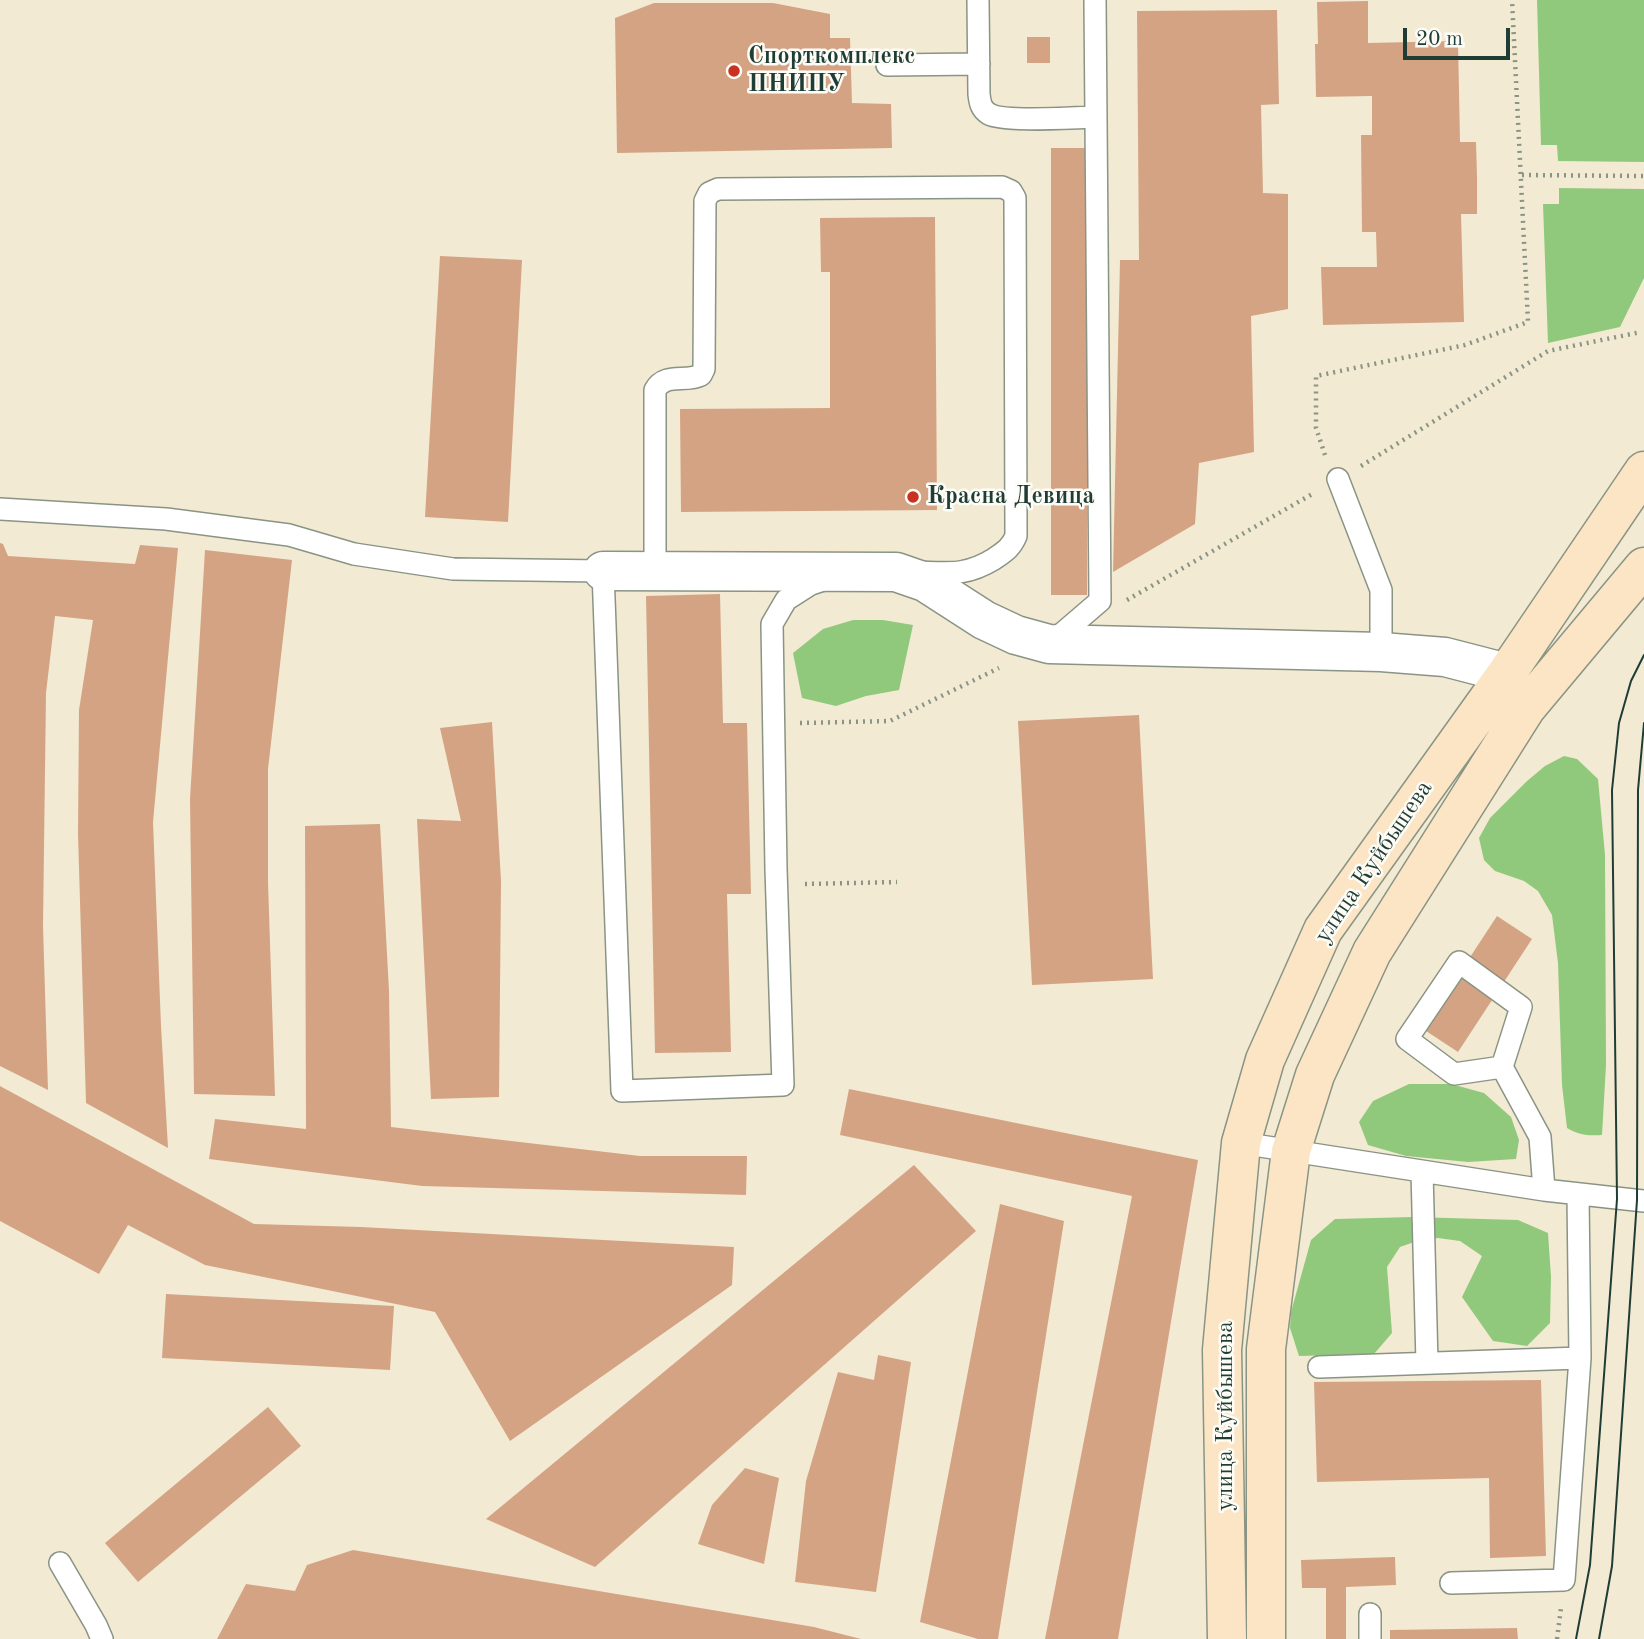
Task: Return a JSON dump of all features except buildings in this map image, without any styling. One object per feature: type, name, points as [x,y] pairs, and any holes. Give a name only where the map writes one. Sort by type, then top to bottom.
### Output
[{"type":"main road","name":"улица Куйбышева","points":[[1227,1639],[1222,1350],[1241,1143],[1265,1060],[1323,930],[1507,673],[1644,471]]},
{"type":"main road","name":"улица Куйбышева","points":[[1266,1639],[1266,1349],[1291,1151],[1315,1075],[1373,952],[1526,708],[1644,567]]},
{"type":"street","points":[[603,571],[896,572],[925,582],[984,621],[1016,635],[1049,644],[1381,652],[1445,657],[1507,673]]},
{"type":"lane","points":[[978,0],[981,107],[990,115],[1007,118],[1096,117]]},
{"type":"lane","points":[[1049,644],[1100,601],[1095,0]]},
{"type":"lane","points":[[887,65],[979,64]]},
{"type":"lane","points":[[655,571],[655,390],[659,383],[666,379],[694,379],[701,375],[704,369],[705,201],[709,193],[718,189],[1002,187],[1011,191],[1014,198],[1016,536],[1007,551],[972,570],[961,573],[896,572]]},
{"type":"lane","points":[[1338,479],[1381,590],[1381,652]]},
{"type":"lane","points":[[0,509],[166,519],[289,535],[354,554],[453,569],[603,571],[622,1091],[783,1085],[772,624],[786,600],[811,584],[848,572]]},
{"type":"lane","points":[[1502,1067],[1454,1074],[1407,1039],[1460,962],[1521,1007],[1502,1067],[1540,1137],[1544,1190]]},
{"type":"lane","points":[[1241,1143],[1578,1195],[1644,1201]]},
{"type":"lane","points":[[1422,1172],[1427,1363]]},
{"type":"lane","points":[[1451,1583],[1564,1580],[1580,1358],[1578,1195]]},
{"type":"lane","points":[[1319,1367],[1580,1358]]},
{"type":"lane","points":[[60,1563],[102,1639]]},
{"type":"lane","points":[[1370,1614],[1370,1639]]},
{"type":"path","points":[[1324,452],[1316,428],[1316,376],[1465,345],[1528,322],[1512,0]]},
{"type":"path","points":[[1522,175],[1644,176]]},
{"type":"path","points":[[1121,603],[1338,479],[1548,351],[1641,332]]},
{"type":"path","points":[[797,723],[890,721],[1049,644]]},
{"type":"path","points":[[800,884],[897,882]]},
{"type":"green space","points":[[1537,0],[1644,0],[1644,162],[1558,161],[1557,145],[1541,145]]},
{"type":"green space","points":[[1559,188],[1644,189],[1644,278],[1620,327],[1548,343],[1543,204],[1559,204]]},
{"type":"green space","points":[[853,620],[883,620],[913,625],[899,690],[866,696],[836,706],[802,698],[793,653],[823,629]]},
{"type":"green space","points":[[1564,756],[1577,759],[1598,779],[1605,855],[1606,1065],[1602,1135],[1584,1134],[1567,1128],[1562,1085],[1558,963],[1552,915],[1538,891],[1524,881],[1495,871],[1484,860],[1479,838],[1490,818],[1527,781],[1545,766]]},
{"type":"green space","points":[[1409,1084],[1451,1084],[1484,1093],[1511,1117],[1519,1140],[1516,1159],[1468,1162],[1406,1156],[1368,1145],[1359,1122],[1373,1101]]},
{"type":"green space","points":[[1413,1217],[1518,1220],[1548,1233],[1550,1323],[1527,1346],[1493,1341],[1462,1297],[1482,1256],[1460,1241],[1438,1238],[1400,1247],[1387,1267],[1392,1333],[1374,1354],[1299,1356],[1290,1328],[1291,1312],[1311,1240],[1335,1219]]},
{"type":"tram line","points":[[1576,1639],[1590,1565],[1617,1199],[1612,790],[1619,723],[1631,681],[1644,655]]},
{"type":"tram line","points":[[1599,1639],[1612,1566],[1637,1200],[1638,790],[1644,723]]},
{"type":"place","name":"Спорткомплекс ПНИПУ","points":[[734,71]]},
{"type":"place","name":"Красна Девица","points":[[913,497]]}]
